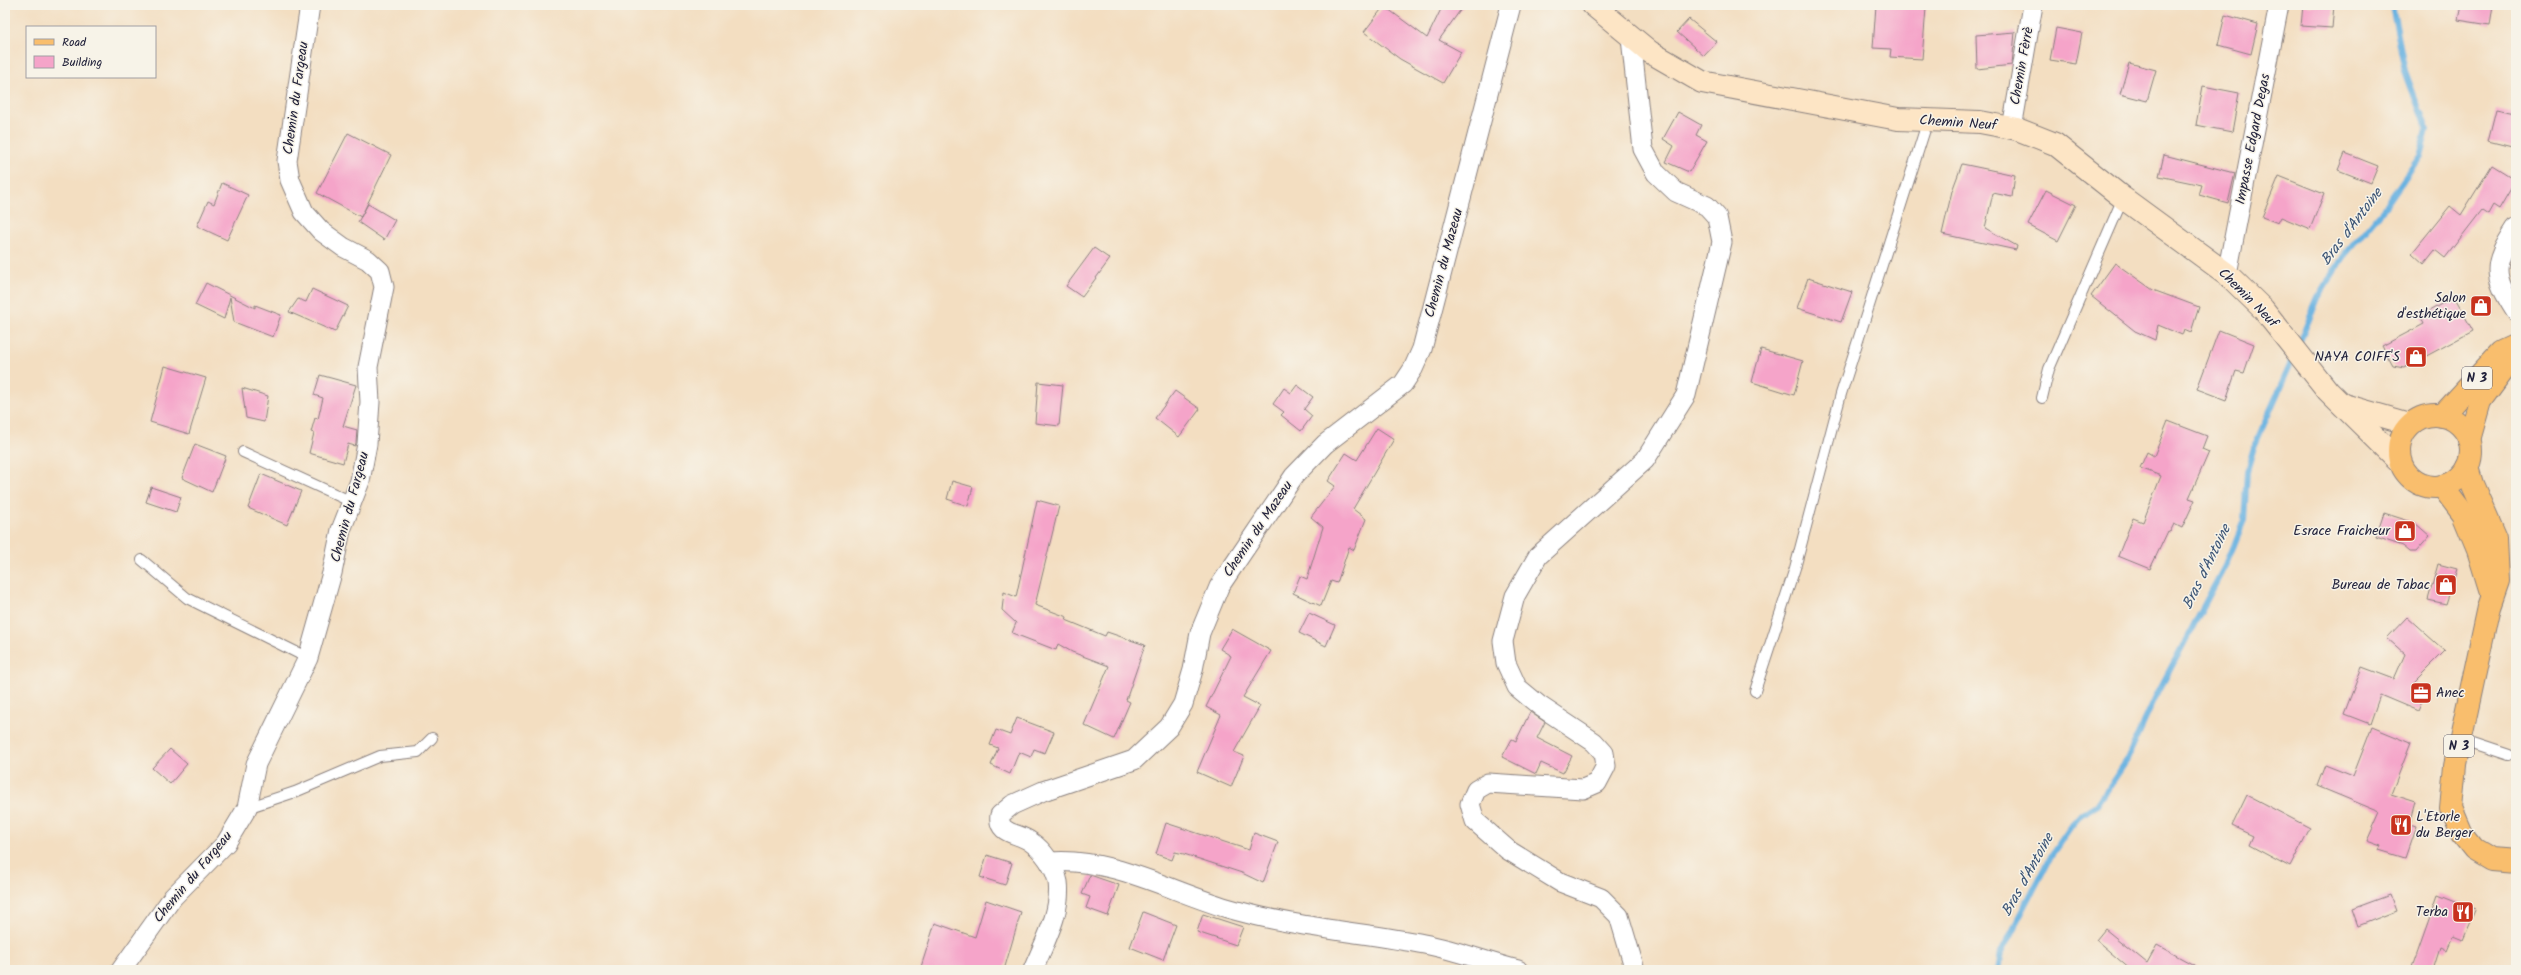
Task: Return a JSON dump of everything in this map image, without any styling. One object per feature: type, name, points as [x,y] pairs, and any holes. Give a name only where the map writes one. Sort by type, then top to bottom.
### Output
[{"type":"main road","name":"Chemin Neuf","points":[[1593,5],[1631,38],[1650,52],[1702,82],[1898,119],[1980,122],[2012,128],[2055,144],[2123,198],[2227,274],[2262,308],[2341,404],[2400,462]]},
{"type":"main road","name":"N 3","points":[[2442,416],[2501,352],[2516,345]]},
{"type":"main road","name":"N 3","points":[[2516,353],[2480,401],[2469,440],[2470,458],[2467,467],[2472,484],[2496,539],[2498,581],[2492,594],[2455,765],[2451,808],[2462,834],[2474,849],[2491,859],[2516,861]]},
{"type":"main road","points":[[2341,404],[2410,424]]},
{"type":"main road","points":[[2467,467],[2452,482],[2442,486],[2421,484],[2405,472],[2400,462],[2400,442],[2410,424],[2420,418],[2442,416],[2459,424],[2469,440]]},
{"type":"main road","name":"N 3","points":[[2442,486],[2463,514],[2478,550],[2492,594]]},
{"type":"street","name":"Chemin du Fargeau","points":[[121,970],[173,897],[226,843],[247,808],[256,764],[308,658],[332,573],[340,530],[360,481],[367,444],[370,402],[368,367],[384,287],[380,271],[368,260],[343,247],[321,231],[304,212],[290,180],[287,161],[310,5]]},
{"type":"street","name":"Chemin du Mazeau","points":[[1033,970],[1057,906],[1058,882],[1050,862],[1030,841],[1003,830],[999,823],[1000,815],[1012,805],[1043,791],[1134,760],[1156,741],[1168,727],[1183,704],[1193,670],[1200,633],[1207,610],[1219,587],[1294,476],[1325,444],[1403,384],[1413,370],[1422,349],[1511,5]]},
{"type":"street","name":"Chemin Fèrrè","points":[[2012,128],[2033,5]]},
{"type":"street","name":"Impasse Edgard Degas","points":[[2227,274],[2279,5]]},
{"type":"street","points":[[1631,38],[1643,149],[1656,173],[1676,192],[1707,206],[1717,217],[1722,242],[1686,395],[1646,460],[1538,556],[1514,596],[1503,641],[1506,663],[1517,687],[1540,706],[1594,742],[1604,753],[1606,766],[1597,783],[1583,789],[1488,783],[1476,790],[1470,804],[1476,821],[1508,850],[1560,882],[1601,898],[1619,916],[1635,970]]},
{"type":"street","points":[[2516,228],[2506,244],[2498,268],[2501,288],[2516,312]]},
{"type":"street","points":[[1050,862],[1085,862],[1176,889],[1227,908],[1319,930],[1425,944],[1518,970]]},
{"type":"lane","points":[[1755,691],[1795,568],[1841,394],[1928,120]]},
{"type":"lane","points":[[2042,398],[2049,369],[2123,198]]},
{"type":"lane","points":[[243,452],[352,502]]},
{"type":"lane","points":[[142,560],[187,598],[308,658]]},
{"type":"lane","points":[[247,808],[295,792],[380,756],[418,752],[432,738]]},
{"type":"lane","points":[[2461,739],[2509,755]]},
{"type":"building","points":[[1443,5],[1464,5],[1439,40],[1461,52],[1443,83],[1400,59],[1364,32],[1384,6],[1427,38]]},
{"type":"building","points":[[1876,5],[1926,8],[1922,59],[1890,57],[1891,49],[1873,48]]},
{"type":"building","points":[[2303,5],[2334,5],[2332,28],[2301,26]]},
{"type":"building","points":[[2461,5],[2493,5],[2490,25],[2458,20]]},
{"type":"building","points":[[2225,15],[2258,24],[2251,54],[2218,45]]},
{"type":"building","points":[[1689,19],[1717,42],[1704,56],[1677,32]]},
{"type":"building","points":[[2056,28],[2082,33],[2076,64],[2050,60]]},
{"type":"building","points":[[2015,32],[2012,65],[1977,69],[1976,35]]},
{"type":"building","points":[[2129,63],[2156,70],[2147,101],[2120,94]]},
{"type":"building","points":[[2203,86],[2239,93],[2232,132],[2196,125]]},
{"type":"building","points":[[2496,109],[2516,113],[2516,148],[2488,141]]},
{"type":"building","points":[[1678,112],[1701,125],[1696,135],[1707,141],[1689,172],[1666,162],[1674,146],[1663,139]]},
{"type":"building","points":[[348,133],[391,155],[361,217],[317,193]]},
{"type":"building","points":[[2345,153],[2378,166],[2371,183],[2338,170]]},
{"type":"building","points":[[2164,155],[2235,173],[2228,203],[2199,195],[2202,185],[2159,176]]},
{"type":"building","points":[[1962,164],[2015,175],[2012,197],[1993,193],[1985,228],[2017,246],[2016,250],[1942,234],[1952,191]]},
{"type":"building","points":[[2492,165],[2516,180],[2499,209],[2493,205],[2488,214],[2482,210],[2445,258],[2435,250],[2424,264],[2412,253],[2450,206],[2461,215]]},
{"type":"building","points":[[2279,176],[2324,194],[2310,229],[2281,217],[2278,223],[2262,217]]},
{"type":"building","points":[[222,183],[248,195],[227,240],[197,226],[208,201],[214,204]]},
{"type":"building","points":[[2046,190],[2076,205],[2058,241],[2028,225]]},
{"type":"building","points":[[368,204],[395,220],[384,240],[358,222]]},
{"type":"building","points":[[1094,248],[1110,259],[1082,297],[1066,286]]},
{"type":"building","points":[[2115,263],[2153,290],[2199,307],[2191,332],[2184,329],[2182,335],[2158,325],[2155,340],[2135,331],[2091,296]]},
{"type":"building","points":[[1808,278],[1852,292],[1841,322],[1797,308]]},
{"type":"building","points":[[206,283],[255,308],[255,305],[281,315],[273,337],[234,322],[230,297],[224,319],[195,305]]},
{"type":"building","points":[[312,289],[348,306],[335,332],[289,312],[298,299],[306,302]]},
{"type":"building","points":[[2454,297],[2473,331],[2404,368],[2393,366],[2382,346],[2424,324],[2420,316]]},
{"type":"building","points":[[2219,330],[2254,344],[2244,373],[2236,371],[2226,400],[2197,389]]},
{"type":"building","points":[[1761,349],[1803,361],[1794,395],[1752,382]]},
{"type":"building","points":[[165,366],[206,378],[189,434],[150,422]]},
{"type":"building","points":[[320,375],[356,385],[343,426],[357,430],[356,443],[355,446],[348,444],[343,463],[309,453],[314,433],[311,432],[315,418],[318,419],[323,398],[314,395]]},
{"type":"building","points":[[1038,382],[1063,385],[1059,426],[1035,423]]},
{"type":"building","points":[[1297,385],[1313,397],[1304,409],[1312,416],[1301,431],[1281,415],[1284,412],[1273,404],[1284,388],[1291,393]]},
{"type":"building","points":[[242,388],[268,396],[264,422],[246,418]]},
{"type":"building","points":[[1175,391],[1200,409],[1179,437],[1155,418]]},
{"type":"building","points":[[2168,421],[2207,436],[2202,449],[2209,452],[2189,498],[2195,500],[2182,528],[2174,524],[2170,532],[2168,531],[2150,569],[2118,556],[2133,518],[2143,522],[2161,476],[2140,468],[2147,452],[2154,456]]},
{"type":"building","points":[[1377,428],[1394,439],[1353,509],[1366,519],[1354,550],[1349,547],[1337,583],[1331,581],[1321,606],[1293,593],[1300,576],[1307,579],[1323,527],[1311,517],[1335,486],[1328,481],[1346,453],[1357,460]]},
{"type":"building","points":[[195,444],[226,456],[212,492],[182,478]]},
{"type":"building","points":[[261,474],[301,491],[287,525],[248,508]]},
{"type":"building","points":[[952,481],[973,487],[968,506],[947,499]]},
{"type":"building","points":[[151,487],[181,497],[176,512],[146,502]]},
{"type":"building","points":[[1037,500],[1059,506],[1035,605],[1067,617],[1066,620],[1105,636],[1107,632],[1145,645],[1126,700],[1130,702],[1114,739],[1084,725],[1109,666],[1072,652],[1058,644],[1056,650],[1012,633],[1016,623],[1002,610],[1004,592],[1016,597]]},
{"type":"building","points":[[2384,513],[2415,523],[2430,536],[2416,552],[2410,552],[2403,546],[2376,537]]},
{"type":"building","points":[[2438,564],[2457,569],[2446,604],[2428,600]]},
{"type":"building","points":[[1309,613],[1335,625],[1326,646],[1299,633]]},
{"type":"building","points":[[2407,617],[2445,651],[2414,682],[2428,688],[2418,711],[2380,695],[2370,724],[2344,714],[2362,667],[2394,679],[2405,654],[2387,638]]},
{"type":"building","points":[[1232,629],[1271,651],[1243,697],[1260,706],[1234,752],[1244,756],[1231,787],[1197,772],[1221,715],[1206,707],[1231,656],[1220,649]]},
{"type":"building","points":[[1530,712],[1545,722],[1537,738],[1572,756],[1563,773],[1541,763],[1536,774],[1502,757],[1512,739],[1516,741]]},
{"type":"building","points":[[1017,718],[1054,732],[1045,753],[1034,749],[1031,757],[1019,752],[1010,774],[991,765],[998,748],[990,745],[996,730],[1010,735]]},
{"type":"building","points":[[2372,727],[2411,743],[2391,794],[2416,802],[2410,824],[2416,826],[2405,858],[2379,850],[2381,846],[2367,841],[2380,812],[2317,786],[2325,765],[2353,776]]},
{"type":"building","points":[[170,749],[187,764],[170,784],[152,768]]},
{"type":"building","points":[[2247,795],[2310,828],[2290,867],[2249,845],[2253,836],[2232,826]]},
{"type":"building","points":[[1166,823],[1249,850],[1254,833],[1278,842],[1263,883],[1242,873],[1184,854],[1175,852],[1172,860],[1156,854]]},
{"type":"building","points":[[987,855],[1012,863],[1005,885],[980,877]]},
{"type":"building","points":[[1090,875],[1119,885],[1108,916],[1086,908],[1090,897],[1082,894]]},
{"type":"building","points":[[2438,894],[2476,909],[2462,941],[2452,937],[2446,951],[2440,948],[2433,970],[2411,970]]},
{"type":"building","points":[[2390,895],[2396,911],[2358,926],[2352,909]]},
{"type":"building","points":[[986,900],[1021,912],[1004,970],[920,970],[935,923],[975,937]]},
{"type":"building","points":[[1143,912],[1176,925],[1163,960],[1130,947]]},
{"type":"building","points":[[1203,914],[1243,927],[1236,945],[1197,932]]},
{"type":"building","points":[[2105,929],[2147,963],[2157,945],[2203,970],[2131,970],[2096,940]]},
{"type":"waterway","name":"Bras d'Antoine","points":[[2298,346],[2318,298],[2343,257],[2384,208],[2420,156],[2427,130],[2405,71],[2392,5]]},
{"type":"waterway","name":"Bras d'Antoine","points":[[1998,970],[2001,953],[2052,854],[2072,825],[2082,814],[2097,805],[2127,760],[2155,698],[2228,560],[2244,520],[2247,471],[2254,447],[2294,356]]},
{"type":"place","name":"Salon d'esthétique","points":[[2481,306]]},
{"type":"place","name":"NAYA COIFF'S","points":[[2416,357]]},
{"type":"place","name":"Esrace Fraicheur","points":[[2405,531]]},
{"type":"place","name":"Bureau de Tabac","points":[[2446,585]]},
{"type":"place","name":"Anec","points":[[2421,693]]},
{"type":"place","name":"L'Etorle du Berger","points":[[2401,825]]},
{"type":"place","name":"Terba","points":[[2463,912]]}]
